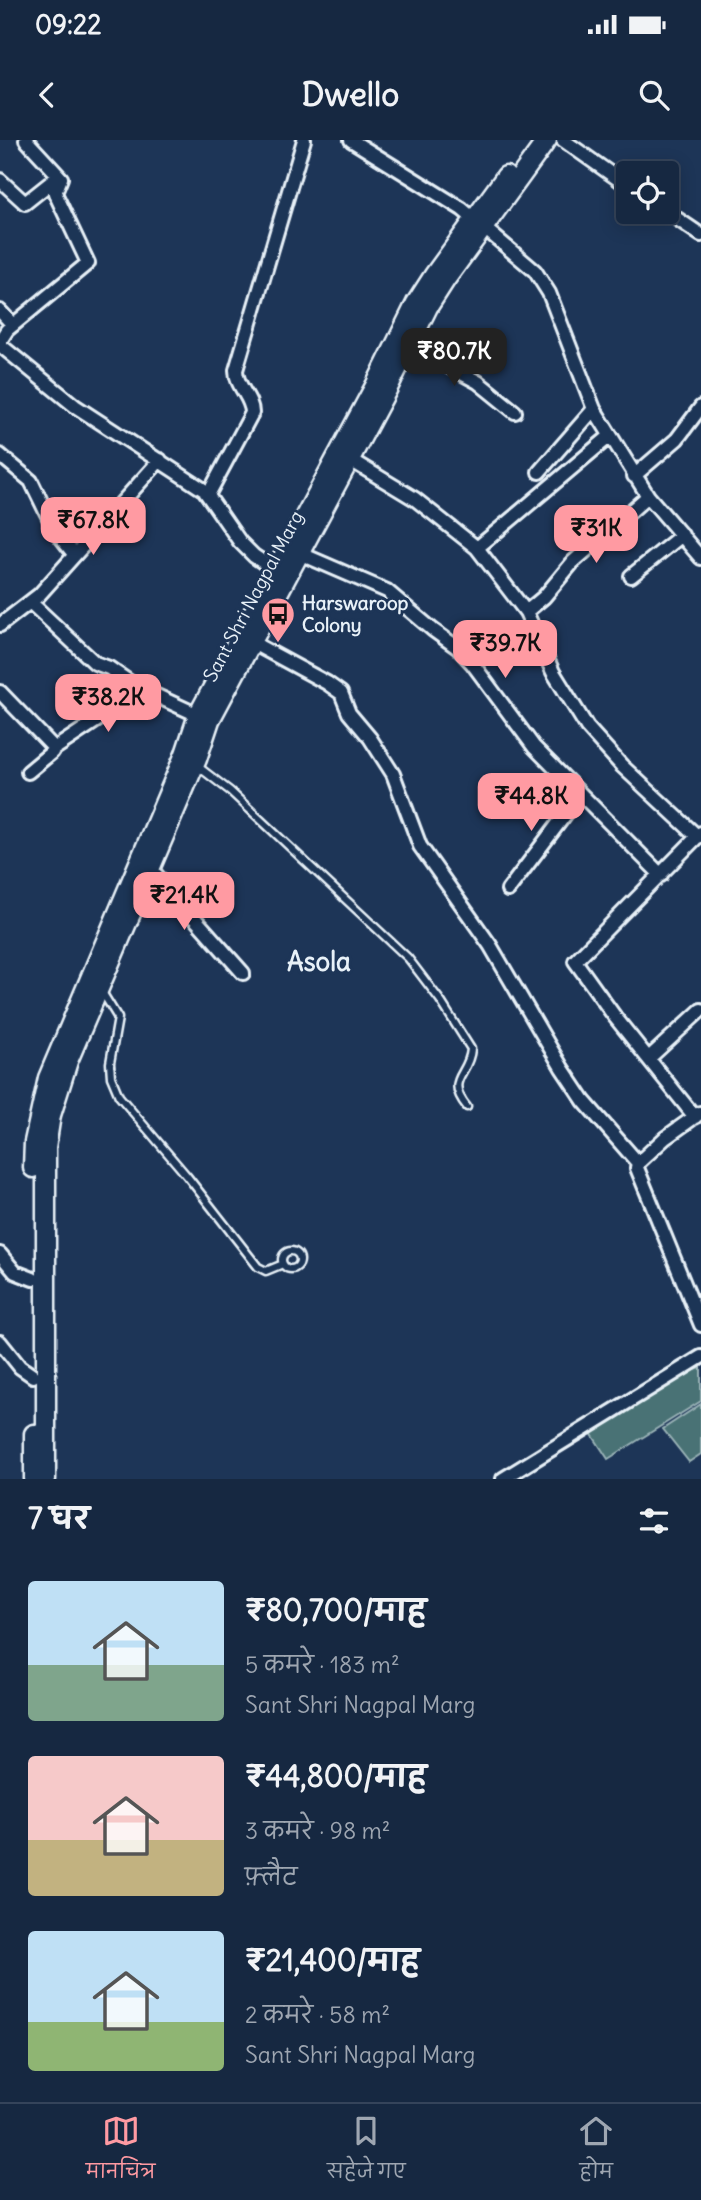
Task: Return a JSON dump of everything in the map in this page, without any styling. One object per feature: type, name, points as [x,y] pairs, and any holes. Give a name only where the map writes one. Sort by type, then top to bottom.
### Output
[{"type":"main road","name":"Sant Shri Nagpal Marg","points":[[46,1479],[46,1147],[60,1083],[195,764],[210,720],[407,348],[446,279],[533,140]]},
{"type":"main road","name":"Sant Shri Nagpal Marg","points":[[34,1479],[34,1143],[48,1078],[185,754],[198,715],[375,386],[416,303],[434,275],[547,140]]},
{"type":"street","points":[[26,140],[61,178],[55,193],[88,263],[13,325],[0,343],[75,406],[160,460],[208,495],[240,542],[254,556],[276,571]]},
{"type":"street","points":[[208,495],[252,413],[251,404],[236,378],[236,370],[304,140]]},
{"type":"street","points":[[351,140],[446,198],[480,223],[535,271],[544,282],[594,409],[648,496],[701,558]]},
{"type":"street","points":[[563,140],[616,178]]},
{"type":"street","points":[[0,180],[25,203],[58,176]]},
{"type":"street","points":[[679,220],[701,234]]},
{"type":"street","points":[[0,311],[13,325]]},
{"type":"street","points":[[407,348],[478,382],[515,412]]},
{"type":"street","points":[[634,476],[677,439],[701,407]]},
{"type":"street","points":[[538,472],[594,409]]},
{"type":"street","points":[[477,548],[610,436]]},
{"type":"street","points":[[0,456],[31,481],[55,530],[74,554]]},
{"type":"street","points":[[349,459],[415,499],[477,548],[526,612],[558,680],[587,727],[622,766],[699,835],[575,961],[615,1017],[698,1115],[665,1138],[638,1163],[637,1168],[700,1322]]},
{"type":"street","points":[[0,625],[39,595],[160,460]]},
{"type":"street","points":[[526,612],[544,597],[573,562],[648,496]]},
{"type":"street","points":[[631,576],[682,535]]},
{"type":"street","points":[[299,553],[387,591],[458,648],[534,747],[661,874]]},
{"type":"street","points":[[30,602],[92,660],[138,687],[198,715]]},
{"type":"street","points":[[253,643],[327,683],[344,696],[349,713],[370,738],[393,774],[420,846],[490,945],[569,1079],[611,1134],[638,1163]]},
{"type":"street","points":[[28,772],[54,750],[111,711],[138,687]]},
{"type":"street","points":[[0,692],[54,750]]},
{"type":"street","points":[[508,890],[580,795]]},
{"type":"street","points":[[150,868],[243,974]]},
{"type":"street","points":[[649,1058],[701,1010]]},
{"type":"street","points":[[0,1254],[15,1272],[33,1279]]},
{"type":"street","points":[[0,1342],[20,1367],[33,1376]]},
{"type":"street","points":[[503,1479],[701,1357]]},
{"type":"lane","points":[[195,764],[220,782],[305,864],[381,931],[423,976],[471,1049],[456,1083],[467,1107]]},
{"type":"lane","points":[[99,988],[118,1018],[110,1063],[111,1077],[124,1104],[187,1176],[258,1267],[265,1271],[283,1264]]},
{"type":"green space","points":[[701,1368],[701,1401],[608,1459],[589,1430],[677,1376]]},
{"type":"green space","points":[[701,1404],[701,1454],[689,1462],[663,1429]]},
{"type":"place","name":"Harswaroop Colony","points":[[278,644]]},
{"type":"district","name":"Asola","points":[[319,962]]}]
